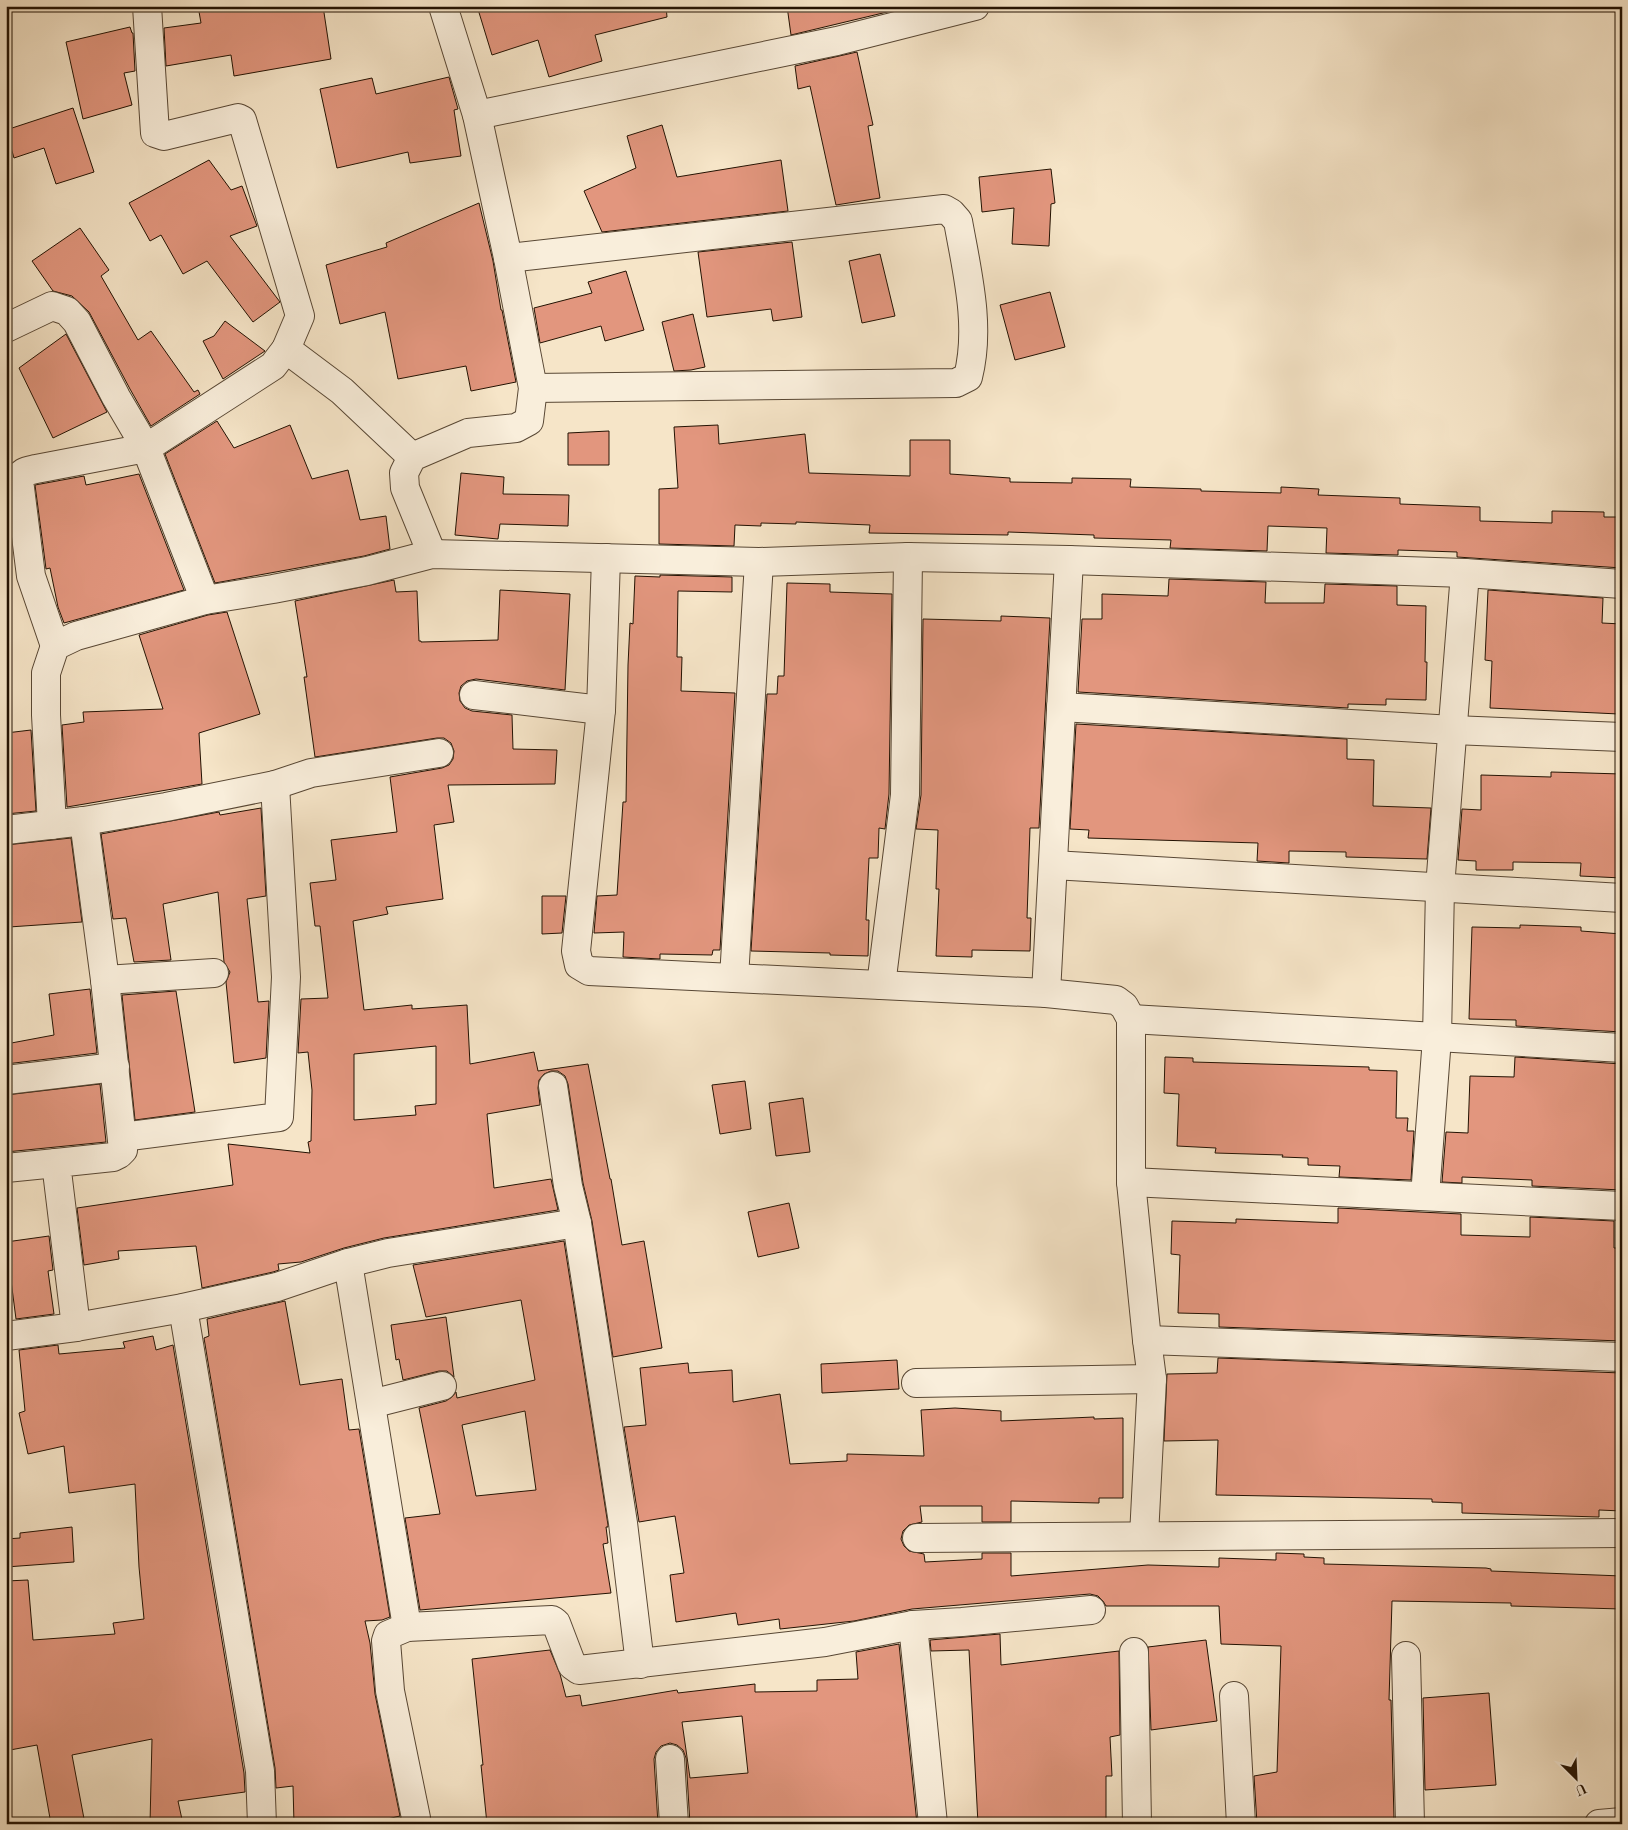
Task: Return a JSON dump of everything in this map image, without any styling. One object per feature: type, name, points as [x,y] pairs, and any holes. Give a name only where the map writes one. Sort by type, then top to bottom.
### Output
[{"type":"street","points":[[52,825],[46,715],[46,673],[55,646],[31,576],[19,480],[20,475],[23,472],[36,469],[146,448],[273,366],[286,349],[300,316],[243,124],[238,118],[164,136],[155,133],[147,6]]},
{"type":"street","points":[[432,554],[406,488],[404,473],[412,457],[468,433],[516,428],[529,421],[533,388],[508,258],[477,116],[443,6]]},
{"type":"street","points":[[477,116],[837,41],[975,6]]},
{"type":"street","points":[[508,258],[944,209],[951,213],[958,221],[972,300],[973,359],[968,377],[956,383],[533,388]]},
{"type":"street","points":[[6,328],[52,306],[67,312],[76,322],[146,448],[205,600]]},
{"type":"street","points":[[286,349],[342,391],[412,457]]},
{"type":"street","points":[[55,646],[76,636],[205,600],[367,571],[432,554],[758,562],[908,557],[1069,560],[1465,573],[1622,584]]},
{"type":"street","points":[[881,985],[905,795],[908,557]]},
{"type":"street","points":[[606,558],[601,710],[576,951],[579,965],[589,971],[1046,993],[1116,1000],[1124,1006],[1131,1020],[1131,1182],[1152,1379],[1144,1536]]},
{"type":"street","points":[[1046,993],[1069,560]]},
{"type":"street","points":[[734,978],[758,562]]},
{"type":"street","points":[[1425,1196],[1437,1038],[1440,887],[1465,573]]},
{"type":"street","points":[[474,695],[601,710]]},
{"type":"street","points":[[1061,707],[1453,730],[1622,737]]},
{"type":"street","points":[[6,830],[84,821],[166,807],[275,785],[311,773],[439,753]]},
{"type":"street","points":[[122,1136],[279,1117],[286,977],[275,785]]},
{"type":"street","points":[[6,1168],[113,1157],[123,1150],[105,980],[84,821]]},
{"type":"street","points":[[1053,865],[1622,898]]},
{"type":"street","points":[[105,980],[214,973]]},
{"type":"street","points":[[1131,1020],[1622,1048]]},
{"type":"street","points":[[6,1080],[115,1067]]},
{"type":"street","points":[[553,1086],[568,1186],[577,1223],[623,1523],[640,1664]]},
{"type":"street","points":[[56,1163],[76,1327]]},
{"type":"street","points":[[1131,1182],[1622,1206]]},
{"type":"street","points":[[6,1336],[76,1327],[183,1308],[277,1287],[348,1263],[388,1252],[577,1223]]},
{"type":"street","points":[[348,1263],[407,1627]]},
{"type":"street","points":[[183,1308],[260,1772],[262,1824]]},
{"type":"street","points":[[1147,1340],[1622,1357]]},
{"type":"street","points":[[916,1384],[1152,1379]]},
{"type":"street","points":[[371,1404],[442,1386]]},
{"type":"street","points":[[917,1538],[1622,1533]]},
{"type":"street","points":[[414,1824],[416,1818],[390,1691],[386,1641],[388,1635],[407,1627],[552,1620],[556,1623],[572,1665],[575,1669],[579,1670],[825,1642],[913,1625],[1091,1610]]},
{"type":"street","points":[[913,1625],[933,1824]]},
{"type":"street","points":[[1134,1652],[1137,1824]]},
{"type":"street","points":[[1406,1656],[1410,1824]]},
{"type":"street","points":[[1234,1696],[1241,1824]]},
{"type":"street","points":[[670,1759],[674,1824]]},
{"type":"street","points":[[1599,1824],[1622,1822]]},
{"type":"building","points":[[198,6],[323,6],[331,59],[234,76],[231,55],[166,66],[164,28],[201,23]]},
{"type":"building","points":[[477,6],[666,6],[667,17],[595,35],[602,61],[549,77],[538,40],[492,55]]},
{"type":"building","points":[[787,6],[908,6],[908,7],[791,35]]},
{"type":"building","points":[[130,27],[133,33],[135,71],[124,73],[132,105],[83,119],[66,42]]},
{"type":"building","points":[[857,52],[873,125],[868,126],[880,198],[836,205],[810,86],[798,89],[795,66]]},
{"type":"building","points":[[449,77],[458,109],[454,110],[461,156],[410,163],[408,152],[337,168],[320,89],[372,78],[376,94]]},
{"type":"building","points":[[73,108],[94,172],[56,184],[44,148],[14,158],[6,130]]},
{"type":"building","points":[[662,125],[677,177],[781,160],[788,211],[602,232],[584,191],[636,168],[627,136]]},
{"type":"building","points":[[209,160],[231,190],[242,186],[257,226],[230,236],[280,302],[253,322],[207,261],[183,274],[161,235],[150,241],[129,203]]},
{"type":"building","points":[[1051,169],[1055,203],[1051,204],[1049,246],[1012,244],[1014,208],[982,212],[979,177]]},
{"type":"building","points":[[479,203],[493,261],[516,382],[471,391],[466,366],[398,379],[385,312],[340,324],[326,265],[387,247],[386,243]]},
{"type":"building","points":[[80,228],[109,270],[101,276],[138,340],[151,331],[194,392],[198,390],[200,394],[151,426],[89,312],[72,296],[53,291],[32,261]]},
{"type":"building","points":[[792,242],[802,317],[773,321],[771,309],[707,317],[698,252]]},
{"type":"building","points":[[880,254],[895,316],[862,323],[849,261]]},
{"type":"building","points":[[626,271],[644,330],[605,341],[601,326],[540,343],[534,308],[592,293],[588,282]]},
{"type":"building","points":[[1050,292],[1065,347],[1015,360],[1000,305]]},
{"type":"building","points":[[693,314],[705,367],[674,371],[662,322]]},
{"type":"building","points":[[225,321],[265,351],[223,379],[203,341],[214,336]]},
{"type":"building","points":[[66,334],[107,412],[53,438],[19,368]]},
{"type":"building","points":[[217,421],[234,448],[290,425],[312,479],[348,470],[360,520],[386,516],[390,549],[364,556],[215,583],[165,454]]},
{"type":"building","points":[[718,425],[719,444],[805,434],[809,473],[910,476],[910,440],[950,440],[950,474],[1010,478],[1010,482],[1072,483],[1072,478],[1131,479],[1130,487],[1201,489],[1201,491],[1281,493],[1281,487],[1319,489],[1318,495],[1400,498],[1400,504],[1480,507],[1480,521],[1552,523],[1552,511],[1604,512],[1604,517],[1622,517],[1622,568],[1457,557],[1457,552],[1398,550],[1398,555],[1326,553],[1327,528],[1268,526],[1267,551],[1170,548],[1171,540],[1094,538],[1094,535],[1008,532],[1008,535],[869,533],[870,525],[796,522],[796,524],[761,523],[761,526],[735,525],[734,546],[659,544],[659,489],[678,488],[674,427]]},
{"type":"building","points":[[609,431],[609,465],[568,465],[568,433]]},
{"type":"building","points":[[461,473],[504,477],[503,494],[569,495],[568,526],[500,524],[498,539],[455,535]]},
{"type":"building","points":[[139,474],[184,590],[64,623],[58,607],[50,568],[46,569],[35,485],[84,476],[86,485]]},
{"type":"building","points":[[660,575],[732,577],[732,592],[678,591],[677,657],[682,657],[681,691],[735,693],[720,950],[713,950],[712,955],[660,954],[660,959],[623,957],[624,932],[594,933],[597,896],[617,895],[623,802],[626,802],[628,665],[630,623],[633,624],[635,576],[660,577]]},
{"type":"building","points":[[1169,579],[1266,582],[1265,603],[1324,603],[1325,584],[1397,586],[1397,605],[1426,606],[1426,700],[1386,699],[1386,705],[1348,704],[1348,708],[1078,692],[1082,619],[1102,619],[1102,594],[1168,596]]},
{"type":"building","points":[[394,580],[396,592],[417,591],[419,641],[421,642],[498,640],[500,590],[570,594],[565,690],[476,679],[467,681],[461,686],[459,693],[460,701],[465,708],[472,711],[512,715],[513,749],[557,750],[555,784],[448,785],[454,822],[434,825],[443,899],[386,907],[388,914],[353,921],[364,1010],[412,1005],[412,1009],[467,1005],[470,1064],[534,1052],[538,1071],[588,1064],[622,1245],[644,1241],[662,1348],[613,1357],[568,1084],[565,1076],[558,1071],[544,1074],[539,1080],[540,1105],[487,1114],[494,1188],[551,1179],[558,1210],[384,1238],[344,1248],[301,1262],[278,1264],[279,1270],[273,1272],[202,1288],[196,1246],[118,1251],[119,1259],[84,1265],[77,1208],[233,1185],[228,1144],[310,1153],[308,1142],[311,1141],[312,1090],[308,1052],[298,1053],[301,999],[328,998],[320,926],[315,926],[310,883],[336,880],[331,840],[397,832],[390,777],[442,768],[449,765],[453,759],[454,751],[451,743],[444,738],[315,757],[304,677],[307,677],[295,601]],"holes":[[[436,1046],[436,1104],[415,1106],[416,1115],[354,1120],[354,1054]]]},
{"type":"building","points":[[787,583],[830,584],[830,592],[892,594],[889,794],[885,829],[879,828],[878,858],[869,858],[866,920],[869,920],[868,956],[751,951],[767,694],[777,694],[778,676],[784,676]]},
{"type":"building","points":[[1488,590],[1603,598],[1602,623],[1622,624],[1619,714],[1490,708],[1492,661],[1485,660]]},
{"type":"building","points":[[227,612],[260,714],[199,733],[202,784],[67,807],[62,725],[84,722],[83,712],[163,709],[139,635],[208,615]]},
{"type":"building","points":[[1001,616],[1050,618],[1039,828],[1030,828],[1027,918],[1031,918],[1030,951],[972,950],[972,957],[936,956],[939,889],[936,889],[938,830],[916,829],[921,795],[923,619],[1001,621]]},
{"type":"building","points":[[1076,724],[1347,739],[1347,759],[1374,760],[1373,806],[1431,808],[1427,859],[1346,857],[1346,852],[1289,851],[1289,863],[1257,861],[1258,843],[1088,838],[1089,830],[1070,829]]},
{"type":"building","points":[[31,730],[36,811],[6,814],[6,733]]},
{"type":"building","points":[[1551,772],[1622,774],[1622,878],[1580,876],[1581,863],[1513,862],[1513,870],[1476,870],[1476,861],[1458,860],[1462,809],[1481,810],[1481,775],[1551,777]]},
{"type":"building","points":[[261,808],[266,896],[247,899],[258,1002],[269,1001],[266,1058],[234,1063],[226,982],[230,972],[224,962],[218,892],[163,904],[171,960],[134,962],[126,918],[113,919],[101,834],[219,812],[220,815]]},
{"type":"building","points":[[71,838],[82,922],[9,927],[6,904],[6,845]]},
{"type":"building","points":[[542,896],[566,896],[562,933],[542,934]]},
{"type":"building","points":[[1520,925],[1581,927],[1581,931],[1622,934],[1622,1032],[1516,1026],[1516,1020],[1469,1019],[1472,927],[1520,928]]},
{"type":"building","points":[[90,989],[97,1053],[6,1064],[6,1044],[54,1035],[49,994]]},
{"type":"building","points":[[176,991],[195,1112],[135,1120],[122,995]]},
{"type":"building","points":[[1165,1057],[1193,1058],[1193,1062],[1369,1067],[1369,1070],[1397,1071],[1396,1118],[1408,1118],[1407,1131],[1414,1131],[1411,1180],[1339,1177],[1340,1166],[1308,1165],[1308,1158],[1282,1157],[1283,1155],[1215,1153],[1216,1148],[1177,1146],[1179,1094],[1164,1093]]},
{"type":"building","points":[[1515,1057],[1622,1064],[1622,1190],[1532,1186],[1532,1180],[1462,1177],[1462,1183],[1442,1182],[1446,1132],[1468,1133],[1470,1076],[1514,1077]]},
{"type":"building","points":[[745,1081],[751,1129],[720,1134],[712,1085]]},
{"type":"building","points":[[100,1084],[106,1142],[6,1152],[6,1095]]},
{"type":"building","points":[[803,1098],[810,1152],[776,1156],[769,1103]]},
{"type":"building","points":[[789,1203],[799,1248],[758,1257],[748,1212]]},
{"type":"building","points":[[1338,1208],[1461,1214],[1461,1235],[1530,1237],[1530,1217],[1614,1221],[1614,1248],[1622,1248],[1622,1341],[1219,1327],[1219,1314],[1178,1313],[1180,1255],[1171,1254],[1172,1221],[1236,1223],[1236,1219],[1338,1223]]},
{"type":"building","points":[[49,1236],[53,1270],[48,1271],[54,1314],[16,1319],[6,1242]]},
{"type":"building","points":[[564,1241],[608,1525],[606,1527],[608,1543],[603,1544],[611,1593],[420,1610],[405,1518],[440,1514],[419,1408],[446,1401],[456,1392],[457,1398],[535,1380],[521,1300],[426,1317],[413,1265]],"holes":[[[525,1411],[536,1490],[476,1496],[462,1425]]]},
{"type":"building","points":[[285,1301],[300,1385],[342,1379],[349,1430],[359,1429],[390,1617],[382,1620],[365,1621],[370,1643],[375,1694],[400,1816],[366,1824],[294,1824],[293,1786],[276,1788],[275,1768],[204,1338],[209,1336],[207,1319]]},
{"type":"building","points":[[446,1317],[454,1377],[447,1371],[439,1371],[403,1380],[399,1359],[396,1360],[391,1325]]},
{"type":"building","points":[[153,1336],[156,1350],[173,1345],[244,1773],[245,1792],[178,1801],[183,1824],[150,1824],[152,1739],[72,1755],[85,1824],[51,1824],[37,1745],[10,1750],[6,1731],[6,1581],[28,1580],[33,1640],[115,1634],[113,1623],[144,1619],[139,1567],[135,1484],[69,1493],[64,1446],[28,1454],[19,1413],[25,1411],[19,1350],[58,1345],[59,1354],[125,1348],[123,1342]]},
{"type":"building","points":[[1218,1358],[1622,1373],[1622,1511],[1599,1510],[1599,1517],[1462,1513],[1462,1503],[1432,1502],[1432,1499],[1216,1495],[1218,1440],[1164,1441],[1167,1374],[1217,1373]]},
{"type":"building","points":[[897,1360],[899,1389],[822,1393],[821,1364]]},
{"type":"building","points":[[688,1363],[689,1373],[732,1370],[733,1402],[780,1394],[790,1464],[847,1461],[847,1454],[924,1456],[921,1410],[955,1408],[1001,1411],[1001,1421],[1094,1417],[1094,1419],[1123,1418],[1123,1498],[1099,1498],[1099,1503],[1011,1501],[1011,1522],[982,1522],[982,1506],[920,1506],[922,1522],[909,1525],[903,1531],[901,1539],[909,1551],[924,1554],[925,1562],[982,1559],[982,1553],[1011,1553],[1011,1576],[1148,1565],[1219,1567],[1219,1558],[1276,1560],[1276,1553],[1304,1554],[1304,1557],[1324,1558],[1324,1564],[1486,1568],[1491,1569],[1491,1571],[1622,1576],[1622,1609],[1511,1606],[1511,1603],[1392,1601],[1389,1700],[1391,1700],[1394,1819],[1356,1824],[1257,1824],[1254,1776],[1277,1772],[1281,1646],[1221,1644],[1219,1606],[1106,1606],[1098,1596],[1090,1594],[912,1609],[854,1621],[780,1629],[779,1619],[738,1625],[736,1613],[676,1622],[670,1575],[684,1573],[675,1516],[639,1522],[624,1427],[646,1425],[640,1368]]},
{"type":"building","points":[[72,1527],[74,1562],[6,1567],[6,1539],[20,1538],[20,1533]]},
{"type":"building","points":[[1000,1634],[1001,1665],[1119,1651],[1120,1735],[1110,1737],[1112,1776],[1106,1776],[1106,1824],[978,1824],[969,1650],[931,1651],[930,1640]]},
{"type":"building","points":[[1206,1640],[1217,1721],[1151,1730],[1148,1647]]},
{"type":"building","points":[[899,1644],[917,1824],[690,1824],[686,1758],[683,1750],[677,1745],[670,1743],[661,1746],[656,1752],[654,1759],[658,1824],[487,1824],[472,1659],[550,1650],[560,1674],[566,1697],[580,1695],[582,1706],[677,1690],[678,1693],[755,1684],[755,1692],[817,1691],[817,1680],[858,1679],[856,1652]],"holes":[[[742,1716],[748,1773],[690,1778],[682,1722]]]},
{"type":"building","points":[[1489,1693],[1496,1785],[1425,1790],[1423,1698]]}]
